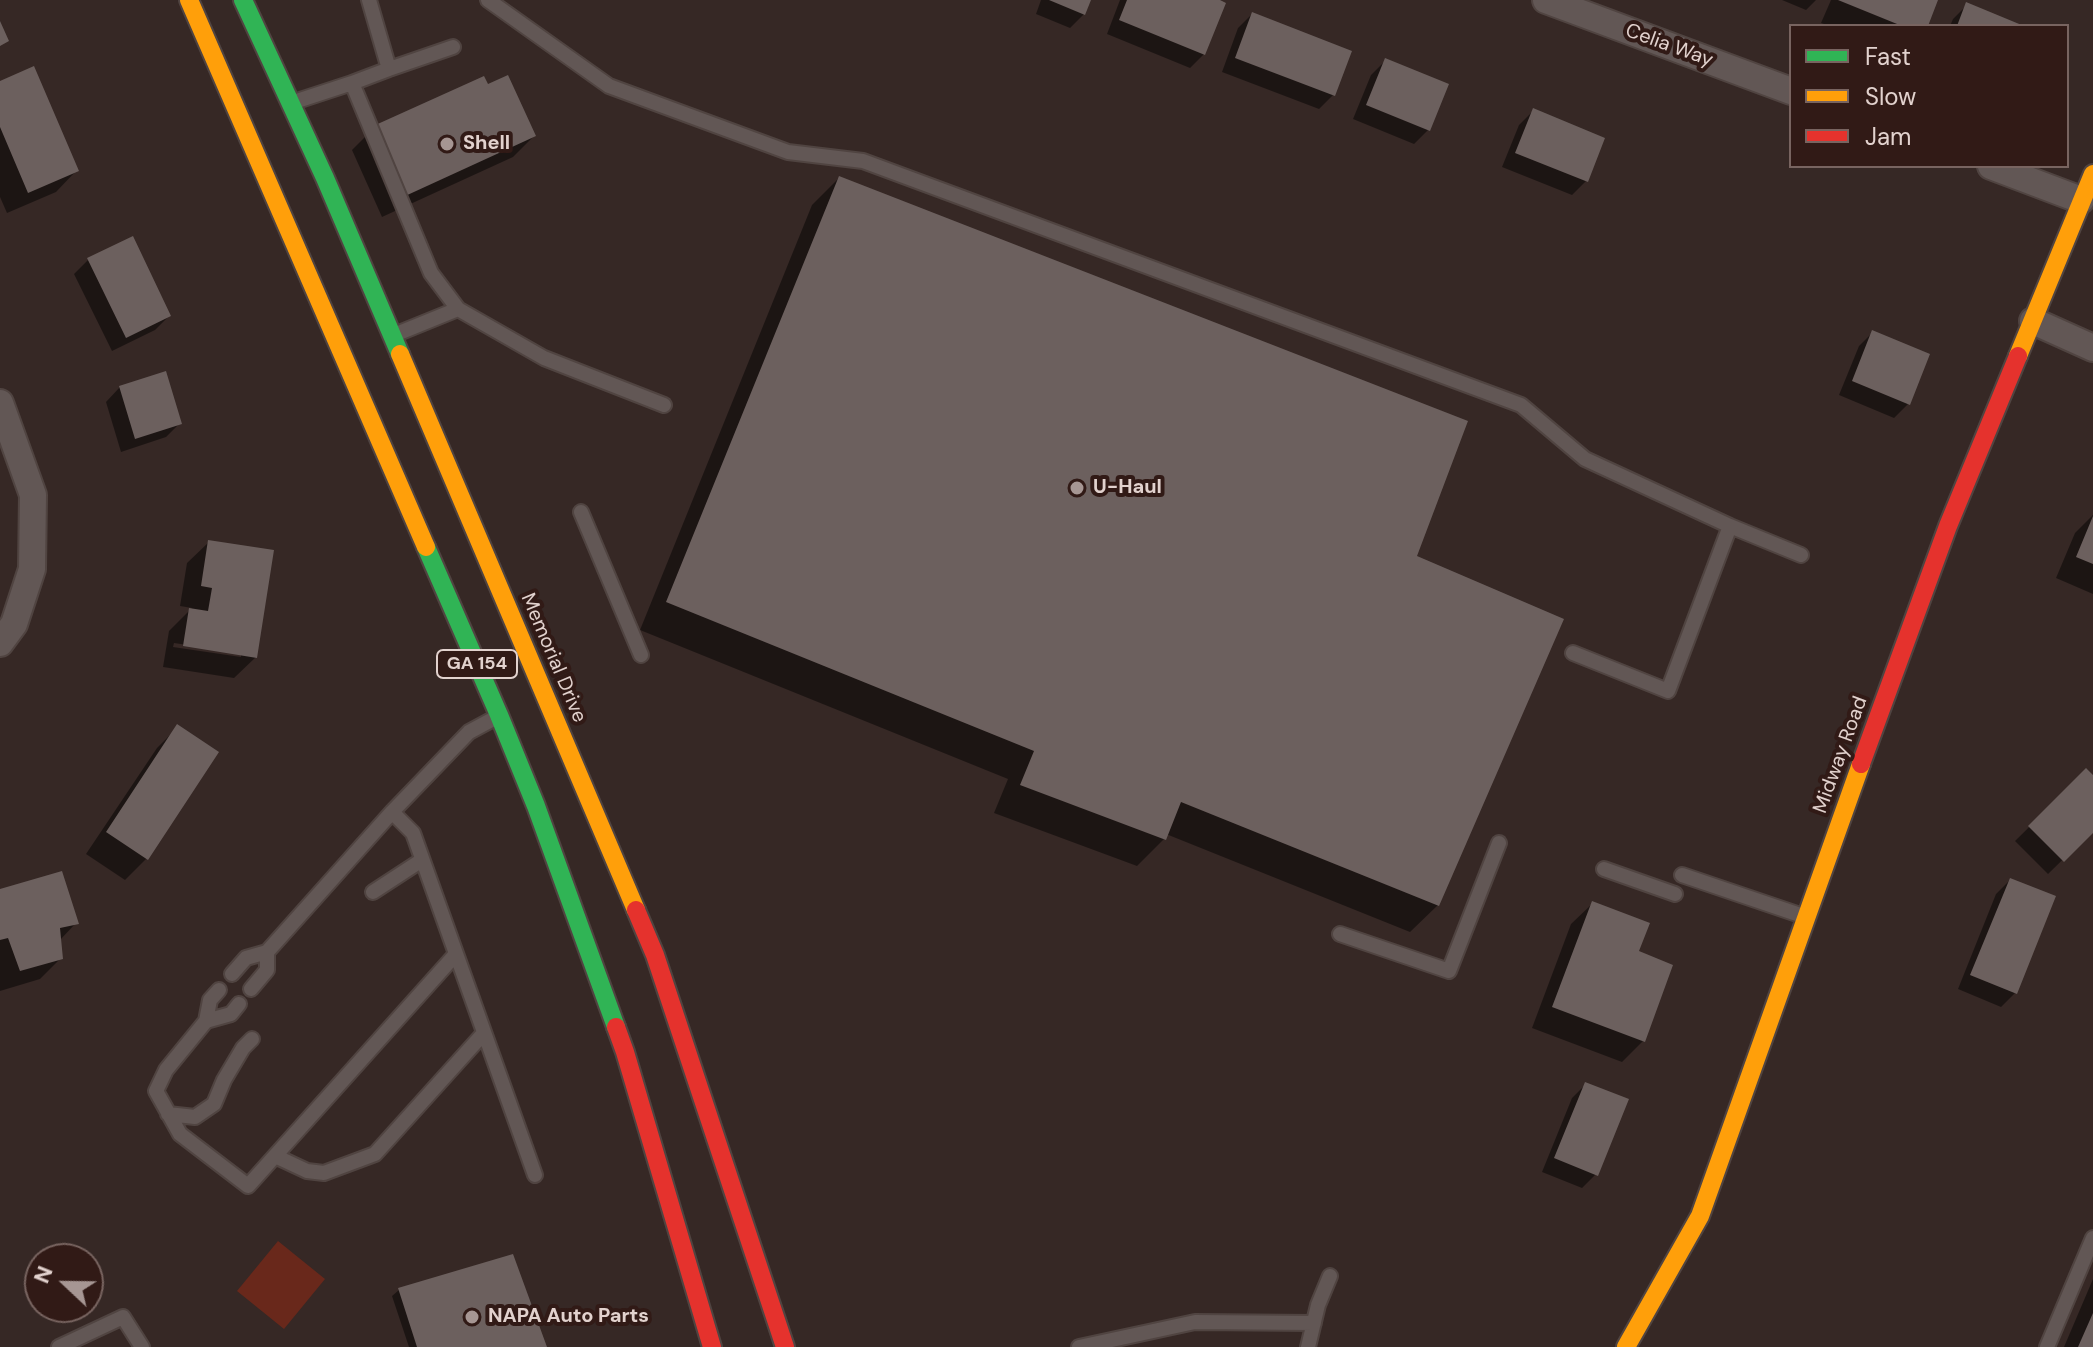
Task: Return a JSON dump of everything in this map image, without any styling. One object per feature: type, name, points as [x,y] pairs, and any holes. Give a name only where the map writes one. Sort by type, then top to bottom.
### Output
[{"type":"main road","name":"GA 154","points":[[189,0],[536,806],[625,1052],[712,1347]]},
{"type":"main road","name":"Memorial Drive","points":[[243,0],[393,335],[655,955],[785,1347]]},
{"type":"main road","name":"Midway Road","points":[[1626,1347],[1700,1216],[1948,526],[2093,174]]},
{"type":"street","name":"Celia Way","points":[[1546,0],[1789,90]]},
{"type":"street","points":[[1996,168],[2081,200]]},
{"type":"street","points":[[2033,321],[2093,348]]},
{"type":"street","points":[[0,403],[33,495],[32,569],[14,624],[0,643]]},
{"type":"lane","points":[[369,0],[389,69]]},
{"type":"lane","points":[[488,0],[609,86],[788,152],[863,161],[1521,405],[1585,459],[1801,555]]},
{"type":"lane","points":[[291,103],[453,47]]},
{"type":"lane","points":[[352,83],[431,273],[458,309],[544,358],[664,405]]},
{"type":"lane","points":[[393,335],[458,309]]},
{"type":"lane","points":[[581,512],[641,655]]},
{"type":"lane","points":[[1573,653],[1668,691],[1730,526]]},
{"type":"lane","points":[[232,974],[246,958],[267,952],[392,812],[469,732],[499,715]]},
{"type":"lane","points":[[392,812],[413,833],[535,1175]]},
{"type":"lane","points":[[1340,934],[1449,971],[1499,843]]},
{"type":"lane","points":[[373,892],[422,860]]},
{"type":"lane","points":[[1604,869],[1675,894]]},
{"type":"lane","points":[[1682,875],[1805,917]]},
{"type":"lane","points":[[251,989],[267,970],[267,952]]},
{"type":"lane","points":[[219,990],[210,1000],[206,1021],[166,1070],[156,1091],[180,1134],[248,1186],[456,954]]},
{"type":"lane","points":[[206,1021],[231,1014],[239,1004]]},
{"type":"lane","points":[[275,1156],[307,1171],[324,1173],[375,1154],[484,1033]]},
{"type":"lane","points":[[168,1114],[195,1117],[214,1104],[224,1080],[252,1039]]},
{"type":"lane","points":[[2047,1347],[2093,1238]]},
{"type":"lane","points":[[1308,1347],[1318,1305],[1330,1276]]},
{"type":"lane","points":[[59,1347],[123,1317],[142,1347]]},
{"type":"lane","points":[[1085,1346],[1195,1322],[1314,1323]]},
{"type":"shaded area","points":[[278,1241],[325,1279],[284,1329],[237,1291]]},
{"type":"building","points":[[1049,0],[1091,0],[1085,15]]},
{"type":"building","points":[[1127,0],[1220,0],[1226,3],[1205,55],[1119,20]]},
{"type":"building","points":[[1838,0],[1938,0],[1929,24],[1897,24]]},
{"type":"building","points":[[1966,2],[2019,24],[1958,24]]},
{"type":"building","points":[[1252,12],[1352,51],[1335,96],[1235,58]]},
{"type":"building","points":[[0,21],[9,41],[0,46]]},
{"type":"building","points":[[1385,58],[1449,84],[1430,131],[1366,105]]},
{"type":"building","points":[[34,66],[79,171],[28,193],[0,127],[0,81]]},
{"type":"building","points":[[508,75],[536,136],[403,197],[371,127],[484,76],[488,84]]},
{"type":"building","points":[[1533,108],[1605,138],[1588,182],[1515,153]]},
{"type":"building","name":"U-Haul","points":[[839,176],[1468,421],[1417,556],[1564,619],[1439,906],[1181,802],[1166,840],[1020,785],[1034,751],[666,602]]},
{"type":"building","points":[[133,236],[171,316],[126,338],[87,258]]},
{"type":"building","points":[[1872,330],[1930,354],[1910,405],[1852,381]]},
{"type":"building","points":[[166,371],[182,424],[135,439],[119,386]]},
{"type":"building","points":[[2093,516],[2093,564],[2076,557]]},
{"type":"building","points":[[208,540],[274,550],[257,658],[183,646],[189,608],[208,611],[212,588],[201,586]]},
{"type":"building","points":[[177,724],[219,752],[148,860],[106,832]]},
{"type":"building","points":[[2086,768],[2093,775],[2093,833],[2064,862],[2028,826]]},
{"type":"building","points":[[62,871],[79,924],[60,928],[63,959],[20,971],[8,938],[0,940],[0,889]]},
{"type":"building","points":[[2010,878],[2056,896],[2017,994],[1970,975]]},
{"type":"building","points":[[1592,901],[1650,923],[1639,951],[1673,965],[1645,1042],[1552,1007]]},
{"type":"building","points":[[1585,1082],[1629,1099],[1598,1176],[1554,1158]]},
{"type":"building","name":"NAPA Auto Parts","points":[[513,1254],[547,1347],[417,1347],[398,1288]]},
{"type":"building","points":[[2093,1313],[2093,1347],[2078,1347]]},
{"type":"traffic: fast","points":[[243,0],[325,178],[400,354]]},
{"type":"traffic: fast","points":[[426,547],[536,806],[616,1027]]},
{"type":"traffic: slow","points":[[189,0],[426,547]]},
{"type":"traffic: slow","points":[[2018,356],[2093,174]]},
{"type":"traffic: slow","points":[[400,354],[636,910]]},
{"type":"traffic: slow","points":[[1626,1347],[1700,1216],[1861,764]]},
{"type":"traffic: jam","points":[[1861,764],[1948,526],[2018,356]]},
{"type":"traffic: jam","points":[[636,910],[655,955],[785,1347]]},
{"type":"traffic: jam","points":[[616,1027],[712,1347]]},
{"type":"place","name":"Shell","points":[[447,144]]},
{"type":"place","name":"U-Haul","points":[[1077,488]]},
{"type":"place","name":"NAPA Auto Parts","points":[[472,1317]]}]
